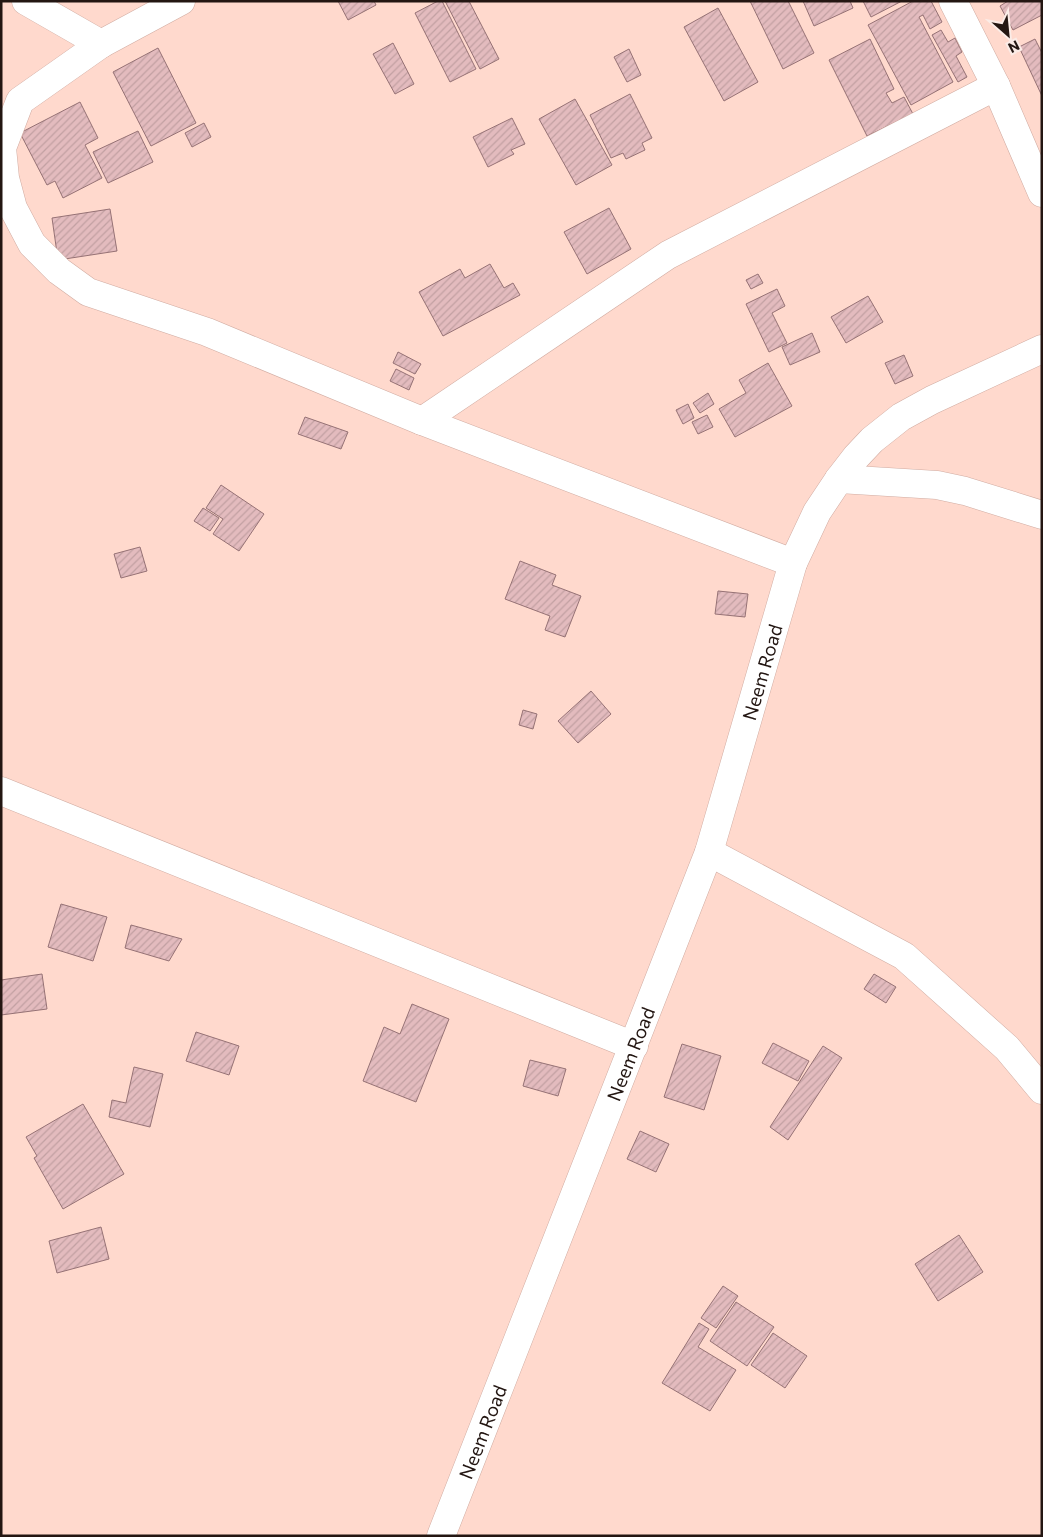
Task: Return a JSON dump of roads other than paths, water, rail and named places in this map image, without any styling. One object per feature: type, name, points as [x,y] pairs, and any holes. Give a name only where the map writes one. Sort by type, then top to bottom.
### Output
[{"type":"street","points":[[26,1],[101,44]]},
{"type":"street","points":[[180,1],[101,44],[20,100],[2,148],[3,178],[13,208],[32,244],[59,271],[88,292],[207,332],[422,421],[793,563]]},
{"type":"street","points":[[953,1],[996,86],[1042,193]]},
{"type":"street","points":[[422,421],[668,255],[996,86]]},
{"type":"street","name":"Neem Road","points":[[441,1536],[709,852],[793,563],[817,512],[856,457],[872,440],[901,417],[932,400],[1042,349]]},
{"type":"street","points":[[839,479],[937,485],[965,491],[1042,515]]},
{"type":"street","points":[[1,791],[634,1046]]},
{"type":"street","points":[[709,852],[904,956],[1007,1048],[1042,1090]]}]
